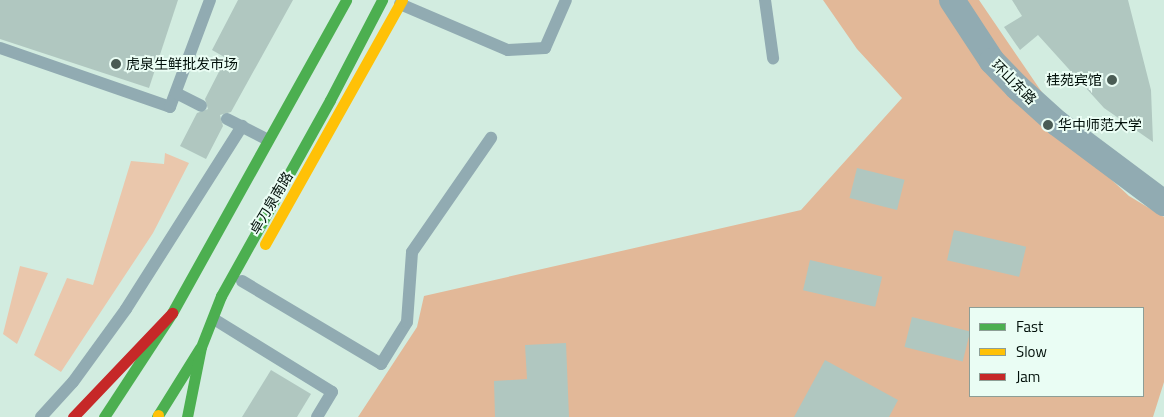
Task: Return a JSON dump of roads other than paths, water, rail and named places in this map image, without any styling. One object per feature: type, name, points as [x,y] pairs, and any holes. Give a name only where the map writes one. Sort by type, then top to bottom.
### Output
[{"type":"main road","points":[[104,417],[172,313],[346,0]]},
{"type":"main road","points":[[187,417],[202,347],[221,296],[330,100],[382,0]]},
{"type":"main road","name":"卓刀泉南路","points":[[158,416],[242,281],[401,2]]},
{"type":"main road","points":[[73,417],[172,313]]},
{"type":"street","name":"环山东路","points":[[952,0],[992,61],[1017,87],[1057,123],[1164,203]]},
{"type":"lane","points":[[0,48],[170,107],[210,0]]},
{"type":"lane","points":[[401,2],[508,50],[546,48],[566,0]]},
{"type":"lane","points":[[765,0],[773,58]]},
{"type":"lane","points":[[176,94],[201,106]]},
{"type":"lane","points":[[227,119],[268,140]]},
{"type":"lane","points":[[41,417],[73,382],[126,309],[242,126]]},
{"type":"lane","points":[[242,281],[381,364],[407,322],[412,252],[491,138]]},
{"type":"lane","points":[[217,321],[332,392],[317,417]]},
{"type":"place","name":"虎泉生鲜批发市场","points":[[116,64]]},
{"type":"place","name":"桂苑宾馆","points":[[1112,80]]},
{"type":"place","name":"华中师范大学","points":[[1048,125]]}]
